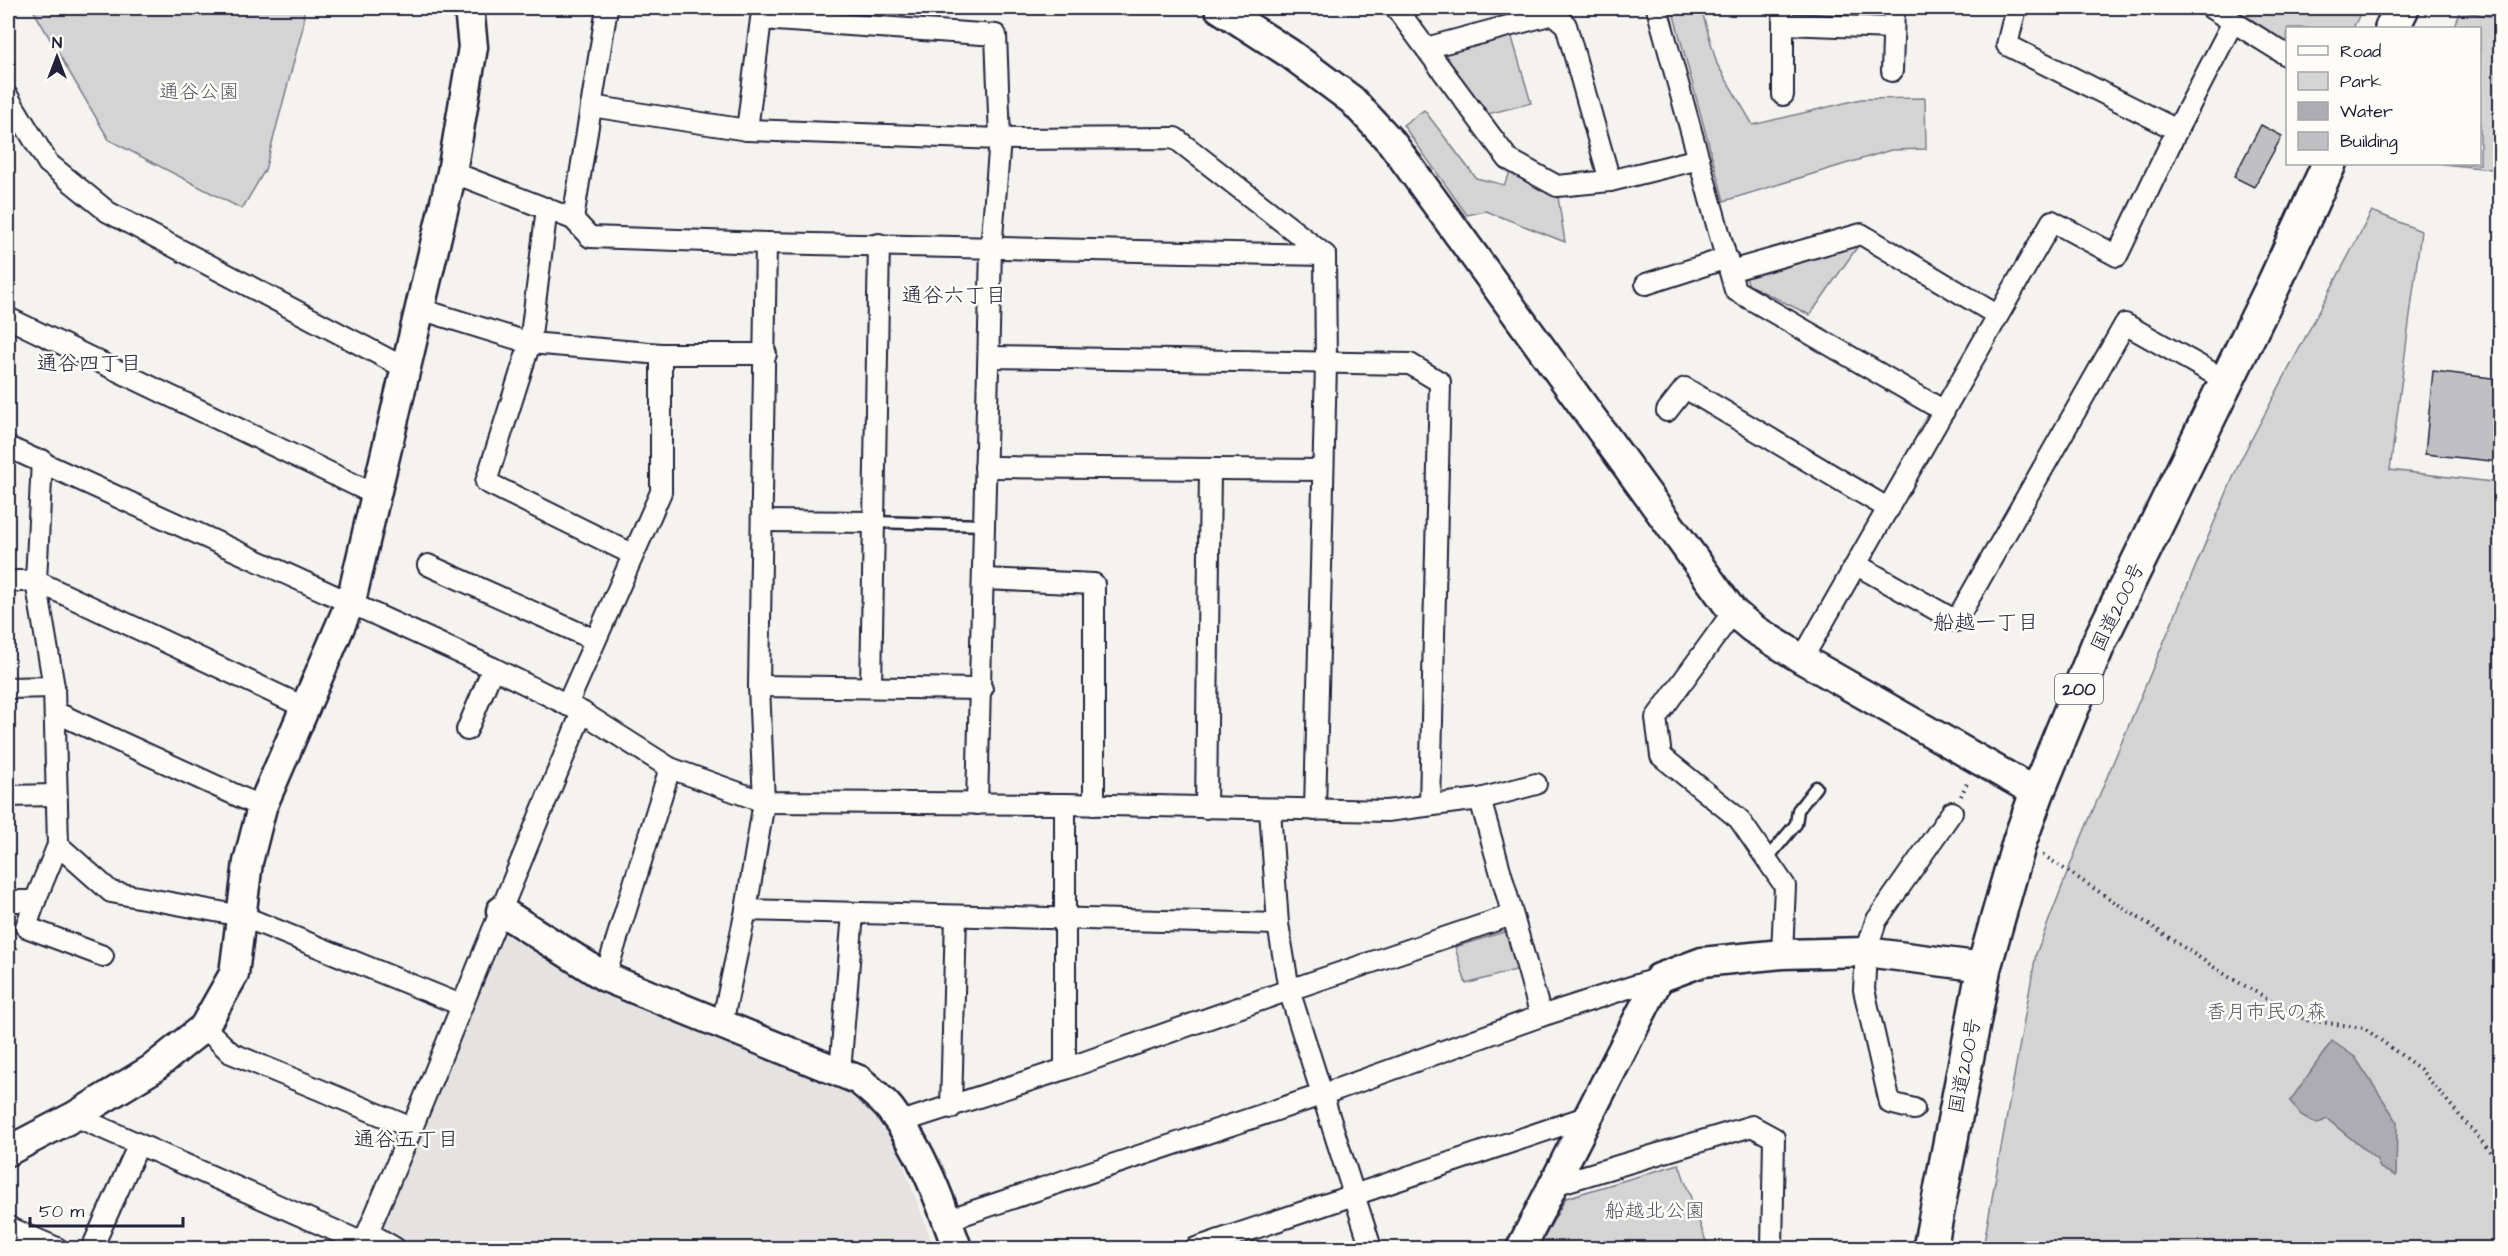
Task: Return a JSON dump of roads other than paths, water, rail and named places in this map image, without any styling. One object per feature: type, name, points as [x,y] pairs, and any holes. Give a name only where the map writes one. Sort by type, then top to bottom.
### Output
[{"type":"highway","points":[[2392,27],[2402,8]]},
{"type":"highway","name":"国道200号","points":[[1930,1248],[1984,968],[2019,840],[2100,640],[2130,584],[2225,380],[2274,284],[2328,165]]},
{"type":"street","points":[[8,1151],[75,1116],[152,1069],[204,1028],[234,974],[248,862],[262,807],[351,601],[452,172],[473,47],[469,8]]},
{"type":"street","points":[[573,219],[607,8]]},
{"type":"street","points":[[1219,8],[1289,53],[1352,100],[1392,143],[1733,612],[1752,628],[1802,659],[2037,793]]},
{"type":"street","points":[[1396,8],[1508,159],[1557,186],[1610,181],[1700,159]]},
{"type":"street","points":[[1657,8],[1735,290],[1944,411]]},
{"type":"street","points":[[1892,70],[1894,8]]},
{"type":"street","points":[[2016,8],[2007,45],[2177,130]]},
{"type":"street","points":[[2211,8],[2286,55]]},
{"type":"street","points":[[1426,48],[1553,14],[1568,29],[1610,181]]},
{"type":"street","points":[[1783,95],[1784,16],[1893,28]]},
{"type":"street","points":[[747,130],[761,19],[996,35],[1000,139],[991,249],[982,689],[977,804]]},
{"type":"street","points":[[1802,659],[2052,221],[2117,256],[2177,130],[2233,22]]},
{"type":"street","points":[[8,97],[48,163],[108,212],[405,368]]},
{"type":"street","points":[[591,106],[747,130],[1000,139],[1175,138],[1325,255]]},
{"type":"street","points":[[452,172],[573,219],[590,237],[991,249],[1325,255]]},
{"type":"street","points":[[547,208],[530,343],[486,482],[632,554]]},
{"type":"street","points":[[1646,284],[1861,234],[1997,315]]},
{"type":"street","points":[[722,1024],[746,910],[764,802],[759,686],[766,243]]},
{"type":"street","points":[[871,687],[879,244]]},
{"type":"street","points":[[1316,810],[1326,364],[1325,255]]},
{"type":"street","points":[[420,309],[530,343],[661,354],[766,354]]},
{"type":"street","points":[[8,318],[376,495]]},
{"type":"street","points":[[1857,565],[1956,621],[2125,324],[2225,380]]},
{"type":"street","points":[[362,1241],[412,1128],[501,911],[574,709],[595,640],[661,492],[661,354]]},
{"type":"street","points":[[989,357],[1410,364],[1440,382],[1430,805]]},
{"type":"street","points":[[1667,411],[1685,388],[1889,509]]},
{"type":"street","points":[[8,447],[42,460],[493,668],[574,709],[670,768],[764,802],[1065,804],[1387,811],[1480,799],[1536,784]]},
{"type":"street","points":[[42,460],[36,581],[54,687],[58,845],[26,927],[103,956]]},
{"type":"street","points":[[985,467],[1322,470]]},
{"type":"street","points":[[1206,808],[1210,470]]},
{"type":"street","points":[[763,521],[873,522]]},
{"type":"street","points":[[428,565],[595,640]]},
{"type":"street","points":[[8,568],[306,708]]},
{"type":"street","points":[[984,579],[1094,584],[1094,805]]},
{"type":"street","points":[[8,581],[36,581]]},
{"type":"street","points":[[1733,612],[1656,718],[1661,756],[1739,819],[1785,886],[1782,954]]},
{"type":"street","points":[[467,730],[493,668]]},
{"type":"street","points":[[759,686],[982,689]]},
{"type":"street","points":[[8,688],[54,687]]},
{"type":"street","points":[[55,712],[262,807]]},
{"type":"street","points":[[605,977],[670,768]]},
{"type":"street","points":[[8,796],[55,795]]},
{"type":"street","points":[[1480,799],[1541,1016]]},
{"type":"street","points":[[1065,804],[1065,1069]]},
{"type":"street","points":[[1270,810],[1278,924],[1289,990],[1371,1248]]},
{"type":"street","points":[[1914,1109],[1890,1103],[1864,990],[1866,952],[1876,921],[1952,812]]},
{"type":"street","points":[[58,845],[111,892],[242,916],[461,1005]]},
{"type":"street","points":[[8,901],[35,901]]},
{"type":"street","points":[[746,910],[1278,924]]},
{"type":"street","points":[[501,911],[605,977],[859,1080],[889,1108],[898,1123],[939,1196],[957,1248]]},
{"type":"street","points":[[840,1072],[853,913]]},
{"type":"street","points":[[898,1123],[951,1108],[1512,915]]},
{"type":"street","points":[[951,1108],[956,916]]},
{"type":"street","points":[[947,1220],[1321,1095],[1541,1016],[1702,962],[1782,954],[1866,952],[1984,968]]},
{"type":"street","points":[[1521,1248],[1659,978]]},
{"type":"street","points":[[204,1028],[231,1053],[412,1128]]},
{"type":"street","points":[[75,1116],[138,1146],[362,1241],[395,1248]]},
{"type":"street","points":[[1196,1248],[1586,1117]]},
{"type":"street","points":[[1554,1185],[1752,1126],[1774,1138],[1772,1248]]},
{"type":"street","points":[[92,1248],[138,1146]]},
{"type":"street","points":[[8,1227],[57,1248]]},
{"type":"lane","points":[[873,522],[986,525]]},
{"type":"lane","points":[[1767,860],[1796,824],[1798,810],[1816,787]]},
{"type":"water","points":[[2332,1041],[2355,1057],[2397,1121],[2396,1176],[2380,1168],[2377,1160],[2327,1119],[2317,1124],[2301,1115],[2290,1101]]},
{"type":"district","name":"通谷六丁目","points":[[954,295]]},
{"type":"district","name":"通谷四丁目","points":[[89,363]]},
{"type":"district","name":"船越一丁目","points":[[1986,622]]},
{"type":"district","name":"通谷五丁目","points":[[406,1139]]},
{"type":"park label","name":"通谷公園","points":[[199,92]]},
{"type":"park label","name":"香月市民の森","points":[[2266,1012]]},
{"type":"park label","name":"船越北公園","points":[[1655,1211]]}]
